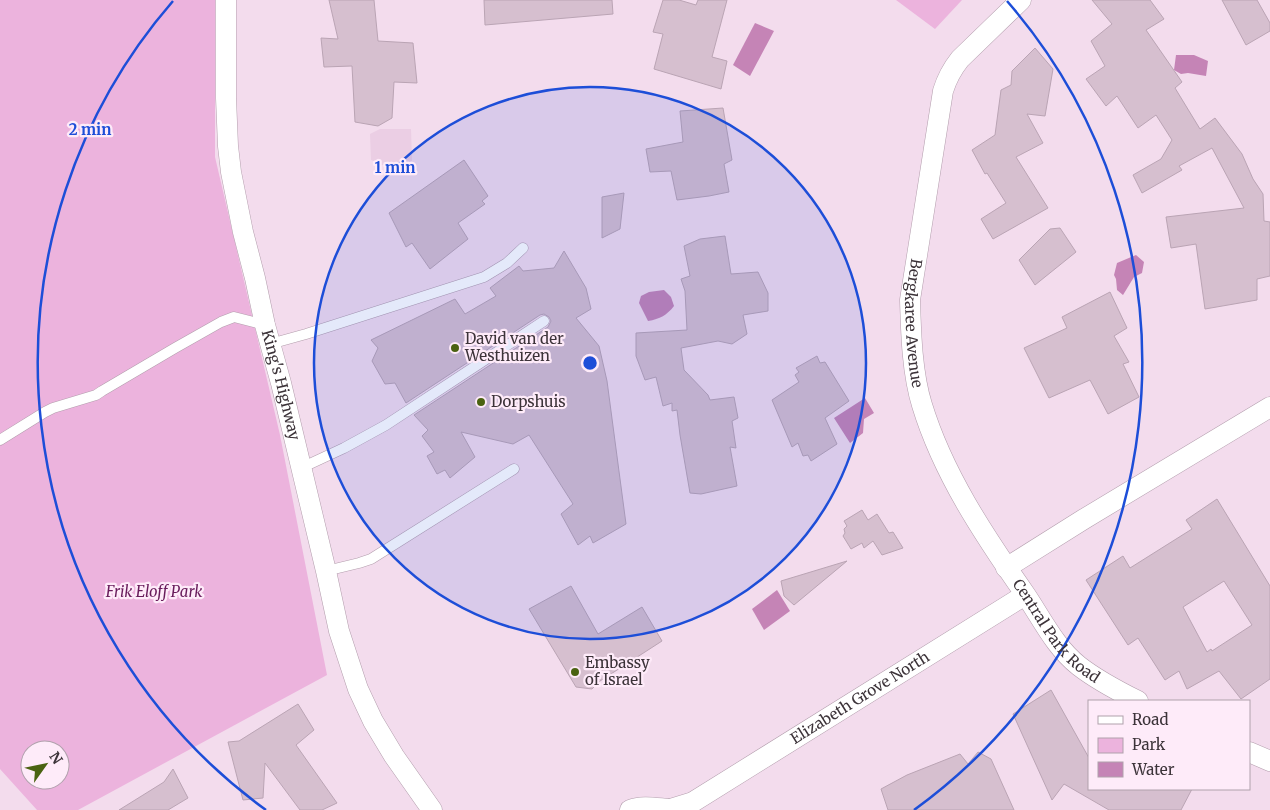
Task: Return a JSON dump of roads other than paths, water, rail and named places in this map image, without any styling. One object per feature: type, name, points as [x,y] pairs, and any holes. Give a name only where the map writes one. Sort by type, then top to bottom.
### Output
[{"type":"street","name":"King's Highway","points":[[226,0],[226,98],[231,172],[243,232],[339,631],[358,688],[373,722],[432,810]]},
{"type":"street","name":"Bergkaree Avenue","points":[[1006,568],[949,474],[921,404],[916,374],[910,300],[942,91],[946,80],[960,59],[1021,0]]},
{"type":"street","points":[[1006,568],[1270,407]]},
{"type":"street","name":"Central Park Road","points":[[1006,568],[1054,640],[1079,666],[1114,690],[1136,700]]},
{"type":"street","name":"Elizabeth Grove North","points":[[630,810],[652,807],[668,810],[689,806],[1025,595]]},
{"type":"street","points":[[1250,752],[1270,761]]},
{"type":"street","name":"King's Highway","points":[[394,756],[417,810]]},
{"type":"lane","points":[[270,344],[484,277],[507,263],[523,248]]},
{"type":"lane","points":[[0,440],[53,408],[96,395],[221,322],[234,317],[265,325]]},
{"type":"lane","points":[[301,468],[344,448],[386,425],[544,321]]},
{"type":"lane","points":[[326,571],[371,559],[514,469]]},
{"type":"water","points":[[755,23],[774,31],[750,76],[733,65]]},
{"type":"water","points":[[1176,55],[1194,55],[1208,61],[1206,76],[1188,73],[1181,74],[1174,70]]},
{"type":"water","points":[[1136,255],[1144,262],[1142,273],[1134,277],[1123,295],[1117,290],[1114,275],[1117,263]]},
{"type":"water","points":[[664,290],[671,297],[674,306],[663,316],[648,321],[639,303],[641,296],[649,292]]},
{"type":"water","points":[[865,398],[874,413],[864,419],[863,433],[850,443],[834,418]]},
{"type":"water","points":[[777,590],[790,611],[764,630],[752,609]]},
{"type":"place","name":"David van der Westhuizen","points":[[455,348]]},
{"type":"place","name":"Dorpshuis","points":[[481,402]]},
{"type":"place","name":"Embassy of Israel","points":[[575,672]]},
{"type":"park label","name":"Frik Eloff Park","points":[[154,592]]}]
